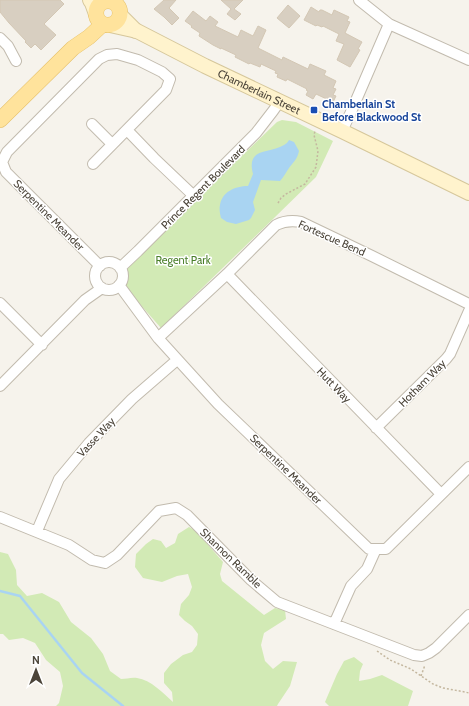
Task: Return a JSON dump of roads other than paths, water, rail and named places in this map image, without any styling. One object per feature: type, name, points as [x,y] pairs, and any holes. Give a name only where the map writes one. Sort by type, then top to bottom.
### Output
[{"type":"main road","name":"Chamberlain Street","points":[[90,0],[92,3],[110,10],[137,32],[469,193]]},
{"type":"main road","points":[[0,120],[73,48],[89,37],[110,10]]},
{"type":"street","points":[[359,0],[389,24],[469,60]]},
{"type":"street","points":[[342,131],[389,24]]},
{"type":"street","points":[[0,38],[8,46],[16,61]]},
{"type":"street","name":"Serpentine Meander","points":[[100,266],[6,172],[2,162],[7,152],[99,59],[107,55],[117,54],[138,60],[162,72],[170,79],[166,90],[127,130]]},
{"type":"street","name":"Prince Regent Boulevard","points":[[120,268],[256,134],[280,101]]},
{"type":"street","points":[[92,124],[112,144]]},
{"type":"street","points":[[93,164],[127,130],[194,196]]},
{"type":"street","name":"Fortescue Bend","points":[[158,338],[227,274],[276,225],[282,222],[295,220],[469,304]]},
{"type":"street","points":[[110,262],[116,264],[120,268],[123,277],[120,285],[111,290],[102,288],[96,280],[96,272],[100,266],[110,262]]},
{"type":"street","name":"Hutt Way","points":[[227,274],[441,494]]},
{"type":"street","name":"Serpentine Meander","points":[[120,285],[158,338],[218,404],[369,549],[376,549]]},
{"type":"street","points":[[0,386],[86,300],[102,288]]},
{"type":"street","points":[[0,303],[42,345]]},
{"type":"street","name":"Hotham Way","points":[[376,428],[450,354],[469,311]]},
{"type":"street","name":"Vasse Way","points":[[37,531],[59,479],[89,443],[132,399],[177,360]]},
{"type":"street","points":[[334,624],[351,586],[367,569],[376,549],[386,549],[469,467]]},
{"type":"street","name":"Shannon Ramble","points":[[0,517],[69,545],[92,560],[105,563],[117,555],[159,511],[176,508],[187,515],[251,580],[277,602],[414,655],[422,656],[436,648],[469,615]]},
{"type":"water","points":[[289,140],[294,142],[299,151],[297,156],[280,181],[261,180],[253,202],[255,210],[251,218],[236,224],[227,222],[221,218],[221,200],[226,193],[238,187],[248,186],[253,174],[253,159],[256,155],[278,148],[287,143]]},
{"type":"waterway","points":[[0,591],[20,596],[82,673],[123,706]]},
{"type":"place","name":"Chamberlain St Before Blackwood St","points":[[314,110]]},
{"type":"park label","name":"Regent Park","points":[[183,260]]}]
